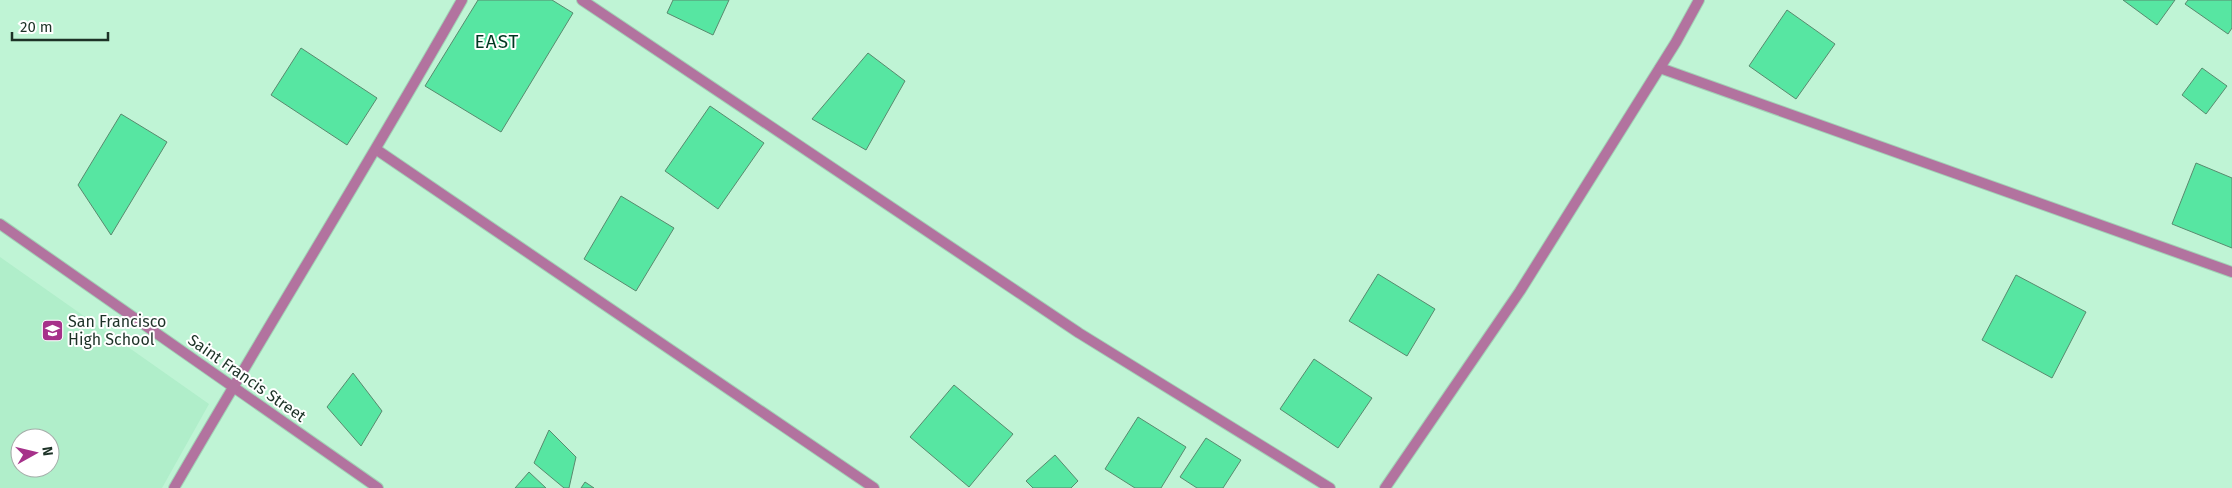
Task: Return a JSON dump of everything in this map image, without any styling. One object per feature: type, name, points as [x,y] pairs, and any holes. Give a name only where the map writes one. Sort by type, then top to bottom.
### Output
[{"type":"street","points":[[174,488],[233,386],[377,150],[462,0]]},
{"type":"street","points":[[582,0],[1079,333],[1330,488]]},
{"type":"street","points":[[1385,488],[1520,291],[1660,68],[1699,0]]},
{"type":"street","points":[[1660,68],[2232,272]]},
{"type":"street","points":[[377,150],[874,488]]},
{"type":"street","name":"Saint Francis Street","points":[[0,224],[378,488]]},
{"type":"shaded area","name":"San Francisco High School","points":[[0,257],[209,404],[162,488],[0,488]]},
{"type":"building","points":[[478,0],[552,0],[573,13],[501,132],[425,86]]},
{"type":"building","points":[[673,0],[729,0],[713,35],[667,13]]},
{"type":"building","points":[[2123,0],[2175,0],[2157,25]]},
{"type":"building","points":[[2188,0],[2232,0],[2232,28],[2228,34],[2185,4]]},
{"type":"building","points":[[1787,10],[1835,44],[1796,99],[1749,66]]},
{"type":"building","points":[[301,48],[377,98],[347,145],[271,95]]},
{"type":"building","points":[[868,53],[905,81],[866,150],[812,119]]},
{"type":"building","points":[[2202,68],[2227,86],[2206,114],[2182,95]]},
{"type":"building","points":[[710,106],[764,143],[718,209],[665,171]]},
{"type":"building","points":[[121,114],[167,142],[111,235],[78,185]]},
{"type":"building","points":[[2196,163],[2232,178],[2232,248],[2172,224]]},
{"type":"building","points":[[621,196],[674,228],[636,291],[584,259]]},
{"type":"building","points":[[1378,274],[1435,309],[1407,356],[1349,321]]},
{"type":"building","points":[[2016,275],[2086,312],[2052,378],[1982,340]]},
{"type":"building","points":[[1314,359],[1372,398],[1338,448],[1280,409]]},
{"type":"building","points":[[353,373],[382,411],[361,446],[327,407]]},
{"type":"building","points":[[954,385],[1013,434],[969,487],[910,437]]},
{"type":"building","points":[[1138,417],[1186,447],[1161,488],[1135,488],[1105,469]]},
{"type":"building","points":[[549,430],[576,457],[569,488],[564,488],[534,463]]},
{"type":"building","points":[[1206,438],[1241,460],[1223,488],[1197,488],[1180,477]]},
{"type":"building","points":[[1055,455],[1078,481],[1071,488],[1033,488],[1026,481]]},
{"type":"building","points":[[529,472],[546,488],[515,488]]},
{"type":"building","points":[[585,482],[594,488],[581,488]]},
{"type":"place","name":"San Francisco High School","points":[[52,330]]},
{"type":"district","name":"EAST","points":[[497,41]]}]
